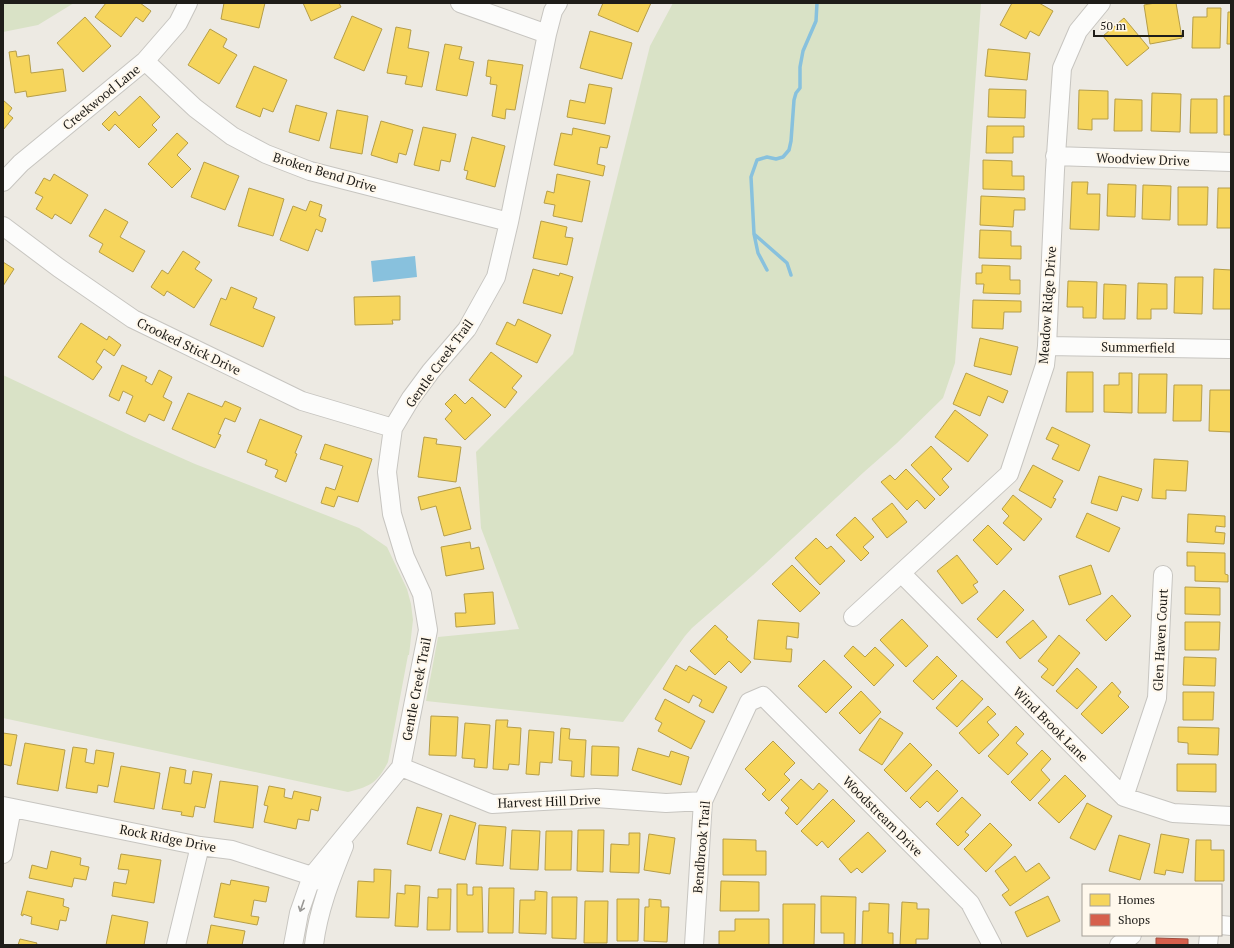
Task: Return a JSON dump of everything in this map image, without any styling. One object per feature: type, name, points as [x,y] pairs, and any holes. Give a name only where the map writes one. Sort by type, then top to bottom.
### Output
[{"type":"street","name":"Creekwood Lane","points":[[3,182],[21,163],[145,61],[178,23],[188,3]]},
{"type":"street","points":[[460,3],[547,34]]},
{"type":"street","name":"Gentle Creek Trail","points":[[293,945],[299,913],[312,876],[401,767],[428,630],[422,594],[405,556],[392,514],[387,472],[394,428],[412,398],[431,371],[466,329],[496,276],[509,222],[547,34],[553,11],[558,3]]},
{"type":"street","name":"Meadow Ridge Drive","points":[[853,617],[1009,474],[1045,365],[1055,156],[1062,68],[1078,31],[1102,3]]},
{"type":"street","name":"Broken Bend Drive","points":[[145,61],[194,108],[232,136],[266,154],[310,171],[509,222]]},
{"type":"street","name":"Woodview Drive","points":[[1055,156],[1231,162]]},
{"type":"street","name":"Crooked Stick Drive","points":[[3,226],[59,268],[134,319],[302,401],[394,428]]},
{"type":"street","name":"Summerfield","points":[[1047,346],[1230,349]]},
{"type":"street","name":"Wind Brook Lane","points":[[901,573],[1124,797],[1173,813],[1231,816]]},
{"type":"street","name":"Glen Haven Court","points":[[1124,797],[1157,698],[1163,575]]},
{"type":"street","name":"Bendbrook Trail","points":[[694,945],[703,801],[749,702],[763,696]]},
{"type":"street","name":"Woodstream Drive","points":[[763,696],[970,903],[992,945]]},
{"type":"street","name":"Harvest Hill Drive","points":[[401,767],[492,804],[596,798],[666,803],[703,801]]},
{"type":"street","points":[[3,854],[8,807]]},
{"type":"street","name":"Rock Ridge Drive","points":[[8,807],[200,846],[232,850],[312,876],[328,885]]},
{"type":"street","name":"Gentle Creek Trail","points":[[314,945],[315,933],[328,885],[352,827]]},
{"type":"street","points":[[176,945],[200,846]]},
{"type":"street","points":[[1119,945],[1131,936]]},
{"type":"green space","points":[[3,3],[74,3],[38,25],[3,32]]},
{"type":"green space","points":[[673,3],[981,3],[955,363],[943,398],[897,443],[753,575],[692,628],[623,722],[426,701],[438,637],[519,629],[481,528],[476,452],[573,354],[650,46]]},
{"type":"green space","points":[[3,375],[195,464],[359,528],[387,547],[407,589],[413,620],[409,655],[388,762],[377,779],[368,786],[348,792],[3,718]]},
{"type":"water","points":[[415,256],[417,277],[373,282],[371,261]]},
{"type":"building: Homes","points":[[106,3],[140,3],[151,11],[143,22],[136,17],[121,37],[95,17]]},
{"type":"building: Homes","points":[[224,3],[265,3],[259,28],[221,19]]},
{"type":"building: Homes","points":[[303,3],[339,3],[341,7],[311,21]]},
{"type":"building: Homes","points":[[603,3],[651,3],[638,32],[598,15]]},
{"type":"building: Homes","points":[[1012,3],[1039,3],[1053,11],[1039,36],[1030,31],[1026,39],[1000,25]]},
{"type":"building: Homes","points":[[1155,3],[1176,3],[1182,38],[1150,44],[1144,5]]},
{"type":"building: Homes","points":[[1207,8],[1221,8],[1220,48],[1192,48],[1193,17],[1207,17]]},
{"type":"building: Homes","points":[[1228,12],[1231,12],[1231,44],[1227,44]]},
{"type":"building: Homes","points":[[352,16],[382,29],[364,71],[334,58]]},
{"type":"building: Homes","points":[[85,17],[111,46],[83,72],[57,43]]},
{"type":"building: Homes","points":[[1124,18],[1149,48],[1127,66],[1103,36]]},
{"type":"building: Homes","points":[[396,27],[411,30],[408,48],[429,52],[422,87],[405,84],[407,76],[387,73]]},
{"type":"building: Homes","points":[[210,29],[227,39],[223,47],[237,55],[219,84],[188,65]]},
{"type":"building: Homes","points":[[590,31],[632,43],[622,79],[580,68]]},
{"type":"building: Homes","points":[[445,44],[462,47],[459,59],[474,62],[467,96],[436,90]]},
{"type":"building: Homes","points":[[988,49],[1030,53],[1027,80],[985,76]]},
{"type":"building: Homes","points":[[16,51],[17,57],[29,55],[31,73],[63,69],[66,91],[27,97],[26,91],[15,93],[9,52]]},
{"type":"building: Homes","points":[[488,60],[523,65],[515,110],[506,109],[505,119],[492,116],[497,85],[490,84],[491,77],[486,76]]},
{"type":"building: Homes","points":[[254,66],[287,80],[273,112],[263,108],[260,117],[236,107]]},
{"type":"building: Homes","points":[[589,84],[612,88],[605,124],[567,117],[570,100],[585,103]]},
{"type":"building: Homes","points":[[989,89],[1026,90],[1025,118],[988,117]]},
{"type":"building: Homes","points":[[1079,90],[1108,91],[1108,119],[1092,119],[1092,130],[1078,129]]},
{"type":"building: Homes","points":[[1152,93],[1181,94],[1180,132],[1151,131]]},
{"type":"building: Homes","points":[[140,96],[160,117],[152,125],[157,130],[139,148],[115,124],[109,131],[102,124],[115,111],[119,116]]},
{"type":"building: Homes","points":[[1224,96],[1231,96],[1231,135],[1224,135]]},
{"type":"building: Homes","points":[[1115,99],[1142,100],[1142,131],[1114,131]]},
{"type":"building: Homes","points":[[1191,99],[1217,99],[1217,133],[1190,133]]},
{"type":"building: Homes","points":[[3,100],[12,108],[8,114],[13,118],[3,130]]},
{"type":"building: Homes","points":[[296,105],[327,113],[319,141],[289,132]]},
{"type":"building: Homes","points":[[337,110],[368,116],[362,154],[330,148]]},
{"type":"building: Homes","points":[[381,121],[413,130],[406,155],[399,153],[397,163],[371,155]]},
{"type":"building: Homes","points":[[987,126],[1024,126],[1024,137],[1013,137],[1013,153],[986,153]]},
{"type":"building: Homes","points":[[423,127],[456,134],[450,162],[441,160],[439,171],[414,165]]},
{"type":"building: Homes","points":[[573,128],[610,136],[607,148],[600,147],[597,164],[605,166],[603,176],[554,165],[561,133],[572,135]]},
{"type":"building: Homes","points":[[177,133],[188,143],[177,155],[191,169],[172,188],[148,164]]},
{"type":"building: Homes","points":[[472,137],[505,146],[495,187],[466,179],[468,171],[464,170]]},
{"type":"building: Homes","points":[[983,160],[1012,161],[1012,176],[1024,176],[1024,190],[983,189]]},
{"type":"building: Homes","points":[[204,162],[239,176],[225,210],[191,197]]},
{"type":"building: Homes","points":[[54,174],[88,195],[71,224],[55,214],[52,219],[36,209],[43,197],[35,193],[44,178],[50,181]]},
{"type":"building: Homes","points":[[557,174],[590,181],[582,222],[553,216],[555,205],[544,203],[547,191],[554,193]]},
{"type":"building: Homes","points":[[1072,182],[1088,182],[1087,194],[1100,194],[1099,230],[1070,229]]},
{"type":"building: Homes","points":[[1108,184],[1136,185],[1135,217],[1107,216]]},
{"type":"building: Homes","points":[[1143,185],[1171,186],[1170,220],[1142,219]]},
{"type":"building: Homes","points":[[1178,187],[1208,187],[1207,225],[1178,225]]},
{"type":"building: Homes","points":[[249,188],[284,199],[273,236],[238,226]]},
{"type":"building: Homes","points":[[1218,188],[1231,188],[1231,228],[1217,228]]},
{"type":"building: Homes","points":[[981,196],[1025,198],[1025,210],[1014,210],[1013,227],[980,225]]},
{"type":"building: Homes","points":[[310,201],[322,205],[319,216],[326,219],[322,232],[316,229],[308,251],[280,240],[293,206],[306,211]]},
{"type":"building: Homes","points":[[105,209],[128,222],[120,237],[145,251],[133,272],[99,252],[103,244],[89,236]]},
{"type":"building: Homes","points":[[541,221],[567,227],[565,237],[573,238],[567,265],[533,258]]},
{"type":"building: Homes","points":[[980,230],[1011,231],[1011,246],[1021,246],[1021,259],[979,258]]},
{"type":"building: Homes","points":[[183,251],[200,262],[195,269],[212,280],[194,308],[167,291],[164,296],[151,287],[162,270],[168,274]]},
{"type":"building: Homes","points":[[3,262],[14,269],[3,286]]},
{"type":"building: Homes","points":[[982,265],[1010,266],[1010,280],[1020,280],[1020,294],[983,293],[984,284],[976,284],[976,273],[982,273]]},
{"type":"building: Homes","points":[[533,269],[559,276],[560,273],[573,277],[562,314],[523,303]]},
{"type":"building: Homes","points":[[1214,269],[1231,270],[1231,309],[1213,309]]},
{"type":"building: Homes","points":[[1175,277],[1203,277],[1202,314],[1174,313]]},
{"type":"building: Homes","points":[[1068,281],[1097,282],[1096,318],[1083,318],[1083,307],[1067,307]]},
{"type":"building: Homes","points":[[1138,283],[1167,284],[1167,309],[1151,309],[1151,319],[1137,319]]},
{"type":"building: Homes","points":[[1104,284],[1126,285],[1125,319],[1103,319]]},
{"type":"building: Homes","points":[[231,287],[257,298],[253,308],[275,317],[263,347],[210,325],[221,298],[226,300]]},
{"type":"building: Homes","points":[[400,296],[400,320],[392,320],[393,324],[355,325],[354,297]]},
{"type":"building: Homes","points":[[973,300],[1021,301],[1021,312],[1004,312],[1003,329],[972,328]]},
{"type":"building: Homes","points":[[518,319],[551,335],[537,363],[496,344],[507,322],[515,326]]},
{"type":"building: Homes","points":[[81,323],[107,340],[109,336],[121,345],[114,356],[104,349],[96,362],[102,367],[93,380],[58,357]]},
{"type":"building: Homes","points":[[980,338],[1018,347],[1011,375],[974,366]]},
{"type":"building: Homes","points":[[491,352],[522,376],[512,388],[517,392],[505,408],[469,380]]},
{"type":"building: Homes","points":[[122,365],[147,377],[145,381],[152,385],[159,370],[172,377],[163,397],[172,402],[164,421],[149,414],[145,422],[126,413],[133,396],[123,391],[119,401],[109,396]]},
{"type":"building: Homes","points":[[1067,372],[1093,372],[1093,412],[1066,412]]},
{"type":"building: Homes","points":[[966,373],[1008,391],[1003,403],[988,396],[980,416],[953,404]]},
{"type":"building: Homes","points":[[1119,373],[1132,373],[1132,413],[1104,412],[1104,385],[1119,385]]},
{"type":"building: Homes","points":[[1139,374],[1167,374],[1166,413],[1138,413]]},
{"type":"building: Homes","points":[[1174,385],[1202,385],[1201,421],[1173,421]]},
{"type":"building: Homes","points":[[1210,390],[1231,390],[1231,432],[1209,431]]},
{"type":"building: Homes","points":[[188,393],[222,407],[225,401],[241,408],[235,422],[225,418],[218,434],[221,435],[215,448],[172,429]]},
{"type":"building: Homes","points":[[455,394],[465,404],[472,397],[491,415],[465,440],[445,419],[452,411],[445,404]]},
{"type":"building: Homes","points":[[955,410],[988,435],[968,462],[935,437]]},
{"type":"building: Homes","points":[[260,419],[302,436],[286,482],[275,477],[278,470],[265,465],[267,460],[247,452]]},
{"type":"building: Homes","points":[[1052,427],[1090,445],[1079,471],[1052,459],[1059,445],[1046,439]]},
{"type":"building: Homes","points":[[424,437],[437,439],[436,444],[461,447],[456,482],[418,477]]},
{"type":"building: Homes","points":[[325,444],[372,459],[358,502],[338,496],[334,507],[321,503],[326,487],[335,490],[343,466],[320,459]]},
{"type":"building: Homes","points":[[931,446],[952,469],[942,479],[949,487],[940,496],[911,465]]},
{"type":"building: Homes","points":[[1154,459],[1188,461],[1186,491],[1166,490],[1166,499],[1152,498]]},
{"type":"building: Homes","points":[[1033,465],[1063,481],[1053,498],[1056,499],[1051,508],[1019,490]]},
{"type":"building: Homes","points":[[906,469],[935,499],[925,509],[917,500],[907,510],[881,482],[890,475],[895,480]]},
{"type":"building: Homes","points":[[1099,476],[1142,489],[1138,501],[1122,496],[1117,511],[1091,503]]},
{"type":"building: Homes","points":[[460,487],[471,529],[444,536],[436,506],[421,510],[418,497]]},
{"type":"building: Homes","points":[[1013,495],[1042,519],[1024,541],[1003,523],[1009,516],[1002,509]]},
{"type":"building: Homes","points":[[892,503],[907,522],[887,538],[872,519]]},
{"type":"building: Homes","points":[[1087,513],[1120,528],[1109,552],[1076,537]]},
{"type":"building: Homes","points":[[1188,514],[1225,516],[1225,527],[1216,526],[1215,532],[1225,533],[1224,544],[1187,542]]},
{"type":"building: Homes","points":[[855,517],[874,537],[863,547],[869,553],[861,561],[836,535]]},
{"type":"building: Homes","points":[[988,525],[1012,549],[997,565],[973,540]]},
{"type":"building: Homes","points":[[816,538],[827,549],[831,546],[845,561],[820,585],[795,558]]},
{"type":"building: Homes","points":[[470,542],[471,549],[479,547],[484,569],[446,576],[441,547]]},
{"type":"building: Homes","points":[[1187,552],[1225,553],[1225,574],[1228,575],[1228,582],[1195,581],[1195,566],[1187,566]]},
{"type":"building: Homes","points":[[957,555],[978,582],[973,585],[978,592],[962,604],[937,571]]},
{"type":"building: Homes","points":[[792,565],[820,593],[800,612],[772,584]]},
{"type":"building: Homes","points":[[1091,565],[1101,594],[1069,605],[1059,576]]},
{"type":"building: Homes","points":[[1185,587],[1220,588],[1220,615],[1185,614]]},
{"type":"building: Homes","points":[[1004,590],[1024,610],[997,638],[977,619]]},
{"type":"building: Homes","points":[[493,592],[495,624],[456,627],[455,613],[466,613],[464,594]]},
{"type":"building: Homes","points":[[1112,595],[1131,616],[1106,641],[1086,620]]},
{"type":"building: Homes","points":[[902,619],[928,646],[906,667],[880,640]]},
{"type":"building: Homes","points":[[758,620],[799,623],[798,638],[787,636],[786,649],[792,649],[791,662],[754,659]]},
{"type":"building: Homes","points":[[1033,620],[1047,637],[1020,659],[1006,642]]},
{"type":"building: Homes","points":[[1185,622],[1220,622],[1219,650],[1185,650]]},
{"type":"building: Homes","points":[[715,625],[728,637],[726,639],[751,662],[741,673],[729,661],[715,675],[690,651]]},
{"type":"building: Homes","points":[[1059,635],[1080,653],[1053,686],[1041,677],[1048,669],[1038,661]]},
{"type":"building: Homes","points":[[853,646],[865,657],[875,647],[894,665],[874,686],[844,656]]},
{"type":"building: Homes","points":[[937,656],[957,676],[933,700],[913,681]]},
{"type":"building: Homes","points":[[1184,657],[1216,658],[1215,686],[1183,685]]},
{"type":"building: Homes","points":[[824,660],[852,687],[826,713],[798,686]]},
{"type":"building: Homes","points":[[676,665],[686,671],[689,666],[727,687],[713,713],[699,706],[702,700],[693,695],[689,703],[663,689]]},
{"type":"building: Homes","points":[[1077,668],[1097,687],[1077,709],[1056,691]]},
{"type":"building: Homes","points":[[962,680],[983,699],[957,727],[936,708]]},
{"type":"building: Homes","points":[[1112,682],[1121,692],[1118,696],[1129,707],[1102,734],[1081,714]]},
{"type":"building: Homes","points":[[861,691],[881,712],[860,734],[839,713]]},
{"type":"building: Homes","points":[[1183,692],[1214,692],[1213,720],[1183,720]]},
{"type":"building: Homes","points":[[665,699],[705,721],[691,749],[658,731],[662,723],[655,719]]},
{"type":"building: Homes","points":[[988,706],[996,714],[987,722],[999,735],[979,754],[959,733]]},
{"type":"building: Homes","points":[[431,716],[458,717],[456,756],[429,755]]},
{"type":"building: Homes","points":[[880,718],[903,733],[882,765],[859,750]]},
{"type":"building: Homes","points":[[496,720],[508,720],[507,727],[521,728],[519,765],[509,764],[508,770],[493,769]]},
{"type":"building: Homes","points":[[465,723],[490,725],[487,768],[474,767],[475,759],[462,758]]},
{"type":"building: Homes","points":[[1016,726],[1024,734],[1016,743],[1028,754],[1008,775],[988,756]]},
{"type":"building: Homes","points":[[1178,727],[1219,728],[1218,755],[1188,754],[1188,743],[1178,742]]},
{"type":"building: Homes","points":[[561,728],[570,729],[569,739],[586,740],[584,777],[571,776],[572,761],[559,760]]},
{"type":"building: Homes","points":[[529,730],[554,732],[552,763],[540,762],[539,775],[526,774]]},
{"type":"building: Homes","points":[[3,733],[17,735],[11,766],[3,764]]},
{"type":"building: Homes","points":[[773,741],[795,763],[784,774],[790,780],[769,801],[762,794],[766,790],[745,769]]},
{"type":"building: Homes","points":[[25,743],[65,750],[58,791],[17,784]]},
{"type":"building: Homes","points":[[910,743],[932,765],[906,792],[884,770]]},
{"type":"building: Homes","points":[[592,746],[619,747],[618,776],[591,775]]},
{"type":"building: Homes","points":[[73,747],[87,749],[85,762],[94,764],[96,750],[114,753],[108,787],[98,785],[97,793],[66,788]]},
{"type":"building: Homes","points":[[638,748],[669,757],[671,751],[689,757],[681,785],[632,770]]},
{"type":"building: Homes","points":[[1042,750],[1051,759],[1041,770],[1050,780],[1030,801],[1011,782]]},
{"type":"building: Homes","points":[[1177,764],[1216,764],[1216,792],[1177,791]]},
{"type":"building: Homes","points":[[121,766],[160,773],[154,809],[114,802]]},
{"type":"building: Homes","points":[[170,767],[186,770],[184,783],[191,784],[193,771],[212,774],[205,808],[195,806],[193,817],[181,815],[182,812],[162,809]]},
{"type":"building: Homes","points":[[937,770],[958,791],[938,812],[927,801],[920,808],[910,798]]},
{"type":"building: Homes","points":[[1065,775],[1086,796],[1059,823],[1038,803]]},
{"type":"building: Homes","points":[[801,779],[813,790],[819,783],[828,791],[797,825],[785,813],[789,808],[781,800]]},
{"type":"building: Homes","points":[[220,781],[258,786],[253,828],[214,822]]},
{"type":"building: Homes","points":[[269,786],[285,789],[284,797],[292,799],[294,791],[321,797],[318,811],[311,809],[309,821],[298,819],[296,829],[264,822],[268,806],[264,805]]},
{"type":"building: Homes","points":[[962,797],[981,815],[965,832],[969,835],[958,846],[936,824]]},
{"type":"building: Homes","points":[[833,799],[855,821],[828,848],[822,841],[817,846],[801,831]]},
{"type":"building: Homes","points":[[1087,803],[1112,816],[1095,850],[1070,838]]},
{"type":"building: Homes","points":[[417,807],[442,814],[431,851],[407,844]]},
{"type":"building: Homes","points":[[450,815],[476,823],[465,860],[439,853]]},
{"type":"building: Homes","points":[[990,823],[1012,845],[986,872],[964,849]]},
{"type":"building: Homes","points":[[479,825],[506,827],[503,866],[476,864]]},
{"type":"building: Homes","points":[[512,830],[540,831],[538,870],[510,869]]},
{"type":"building: Homes","points":[[578,830],[604,830],[603,872],[577,871]]},
{"type":"building: Homes","points":[[546,831],[572,831],[571,870],[545,870]]},
{"type":"building: Homes","points":[[868,832],[886,851],[862,873],[857,868],[851,873],[839,859]]},
{"type":"building: Homes","points":[[629,833],[640,833],[639,873],[610,872],[611,844],[629,845]]},
{"type":"building: Homes","points":[[649,834],[675,838],[670,874],[644,870]]},
{"type":"building: Homes","points":[[1161,834],[1189,839],[1183,873],[1166,870],[1165,875],[1154,873]]},
{"type":"building: Homes","points":[[1119,835],[1150,844],[1140,880],[1109,871]]},
{"type":"building: Homes","points":[[723,839],[756,840],[756,851],[766,851],[766,875],[723,875]]},
{"type":"building: Homes","points":[[1196,840],[1211,840],[1211,850],[1224,850],[1224,881],[1195,881]]},
{"type":"building: Homes","points":[[51,851],[81,858],[80,865],[89,867],[86,880],[74,878],[72,887],[29,878],[32,865],[47,869]]},
{"type":"building: Homes","points":[[121,854],[161,860],[154,903],[112,896],[114,882],[126,884],[129,870],[118,869]]},
{"type":"building: Homes","points":[[1015,856],[1026,872],[1039,863],[1050,878],[1010,906],[1002,895],[1009,890],[995,871]]},
{"type":"building: Homes","points":[[374,869],[391,870],[389,918],[356,917],[358,881],[374,882]]},
{"type":"building: Homes","points":[[231,880],[269,887],[266,902],[254,900],[251,916],[259,917],[257,925],[214,917],[221,883],[230,885]]},
{"type":"building: Homes","points":[[721,881],[759,882],[759,911],[720,911]]},
{"type":"building: Homes","points":[[457,884],[467,884],[467,895],[473,895],[473,887],[482,887],[483,932],[457,932]]},
{"type":"building: Homes","points":[[405,885],[420,886],[418,927],[395,926],[397,893],[405,894]]},
{"type":"building: Homes","points":[[489,888],[514,888],[513,933],[488,933]]},
{"type":"building: Homes","points":[[438,889],[451,889],[450,930],[427,930],[428,897],[438,898]]},
{"type":"building: Homes","points":[[27,891],[64,899],[63,906],[69,908],[66,921],[60,920],[58,930],[31,924],[32,917],[23,914],[23,916],[21,915]]},
{"type":"building: Homes","points":[[535,891],[547,892],[546,934],[519,933],[520,900],[535,900]]},
{"type":"building: Homes","points":[[821,896],[856,897],[855,945],[844,945],[844,933],[821,933]]},
{"type":"building: Homes","points":[[1048,896],[1060,921],[1027,937],[1015,912]]},
{"type":"building: Homes","points":[[552,897],[577,897],[576,939],[552,938]]},
{"type":"building: Homes","points":[[617,899],[639,899],[638,941],[617,941]]},
{"type":"building: Homes","points":[[649,899],[661,900],[661,907],[669,907],[667,942],[644,941],[645,907],[649,907]]},
{"type":"building: Homes","points":[[585,901],[608,901],[607,943],[584,943]]},
{"type":"building: Homes","points":[[902,902],[917,903],[917,909],[929,909],[928,939],[916,939],[916,945],[900,945]]},
{"type":"building: Homes","points":[[869,903],[889,904],[888,933],[893,933],[893,945],[862,945],[863,911],[869,911]]},
{"type":"building: Homes","points":[[783,904],[815,904],[814,945],[783,945]]},
{"type":"building: Homes","points":[[112,915],[148,922],[144,945],[106,945]]},
{"type":"building: Homes","points":[[735,919],[769,919],[769,945],[719,945],[719,931],[735,931]]},
{"type":"building: Homes","points":[[211,925],[245,931],[242,945],[207,945]]},
{"type":"building: Homes","points":[[20,939],[37,943],[36,945],[18,945]]},
{"type":"building: Shops","points":[[1156,938],[1188,939],[1188,945],[1156,945]]},
{"type":"waterway","points":[[767,270],[758,253],[754,234],[751,177],[757,160],[767,157],[776,159],[783,157],[789,150],[794,100],[796,93],[800,88],[800,67],[803,51],[816,21],[817,3]]},
{"type":"waterway","points":[[754,234],[787,263],[791,275]]}]
